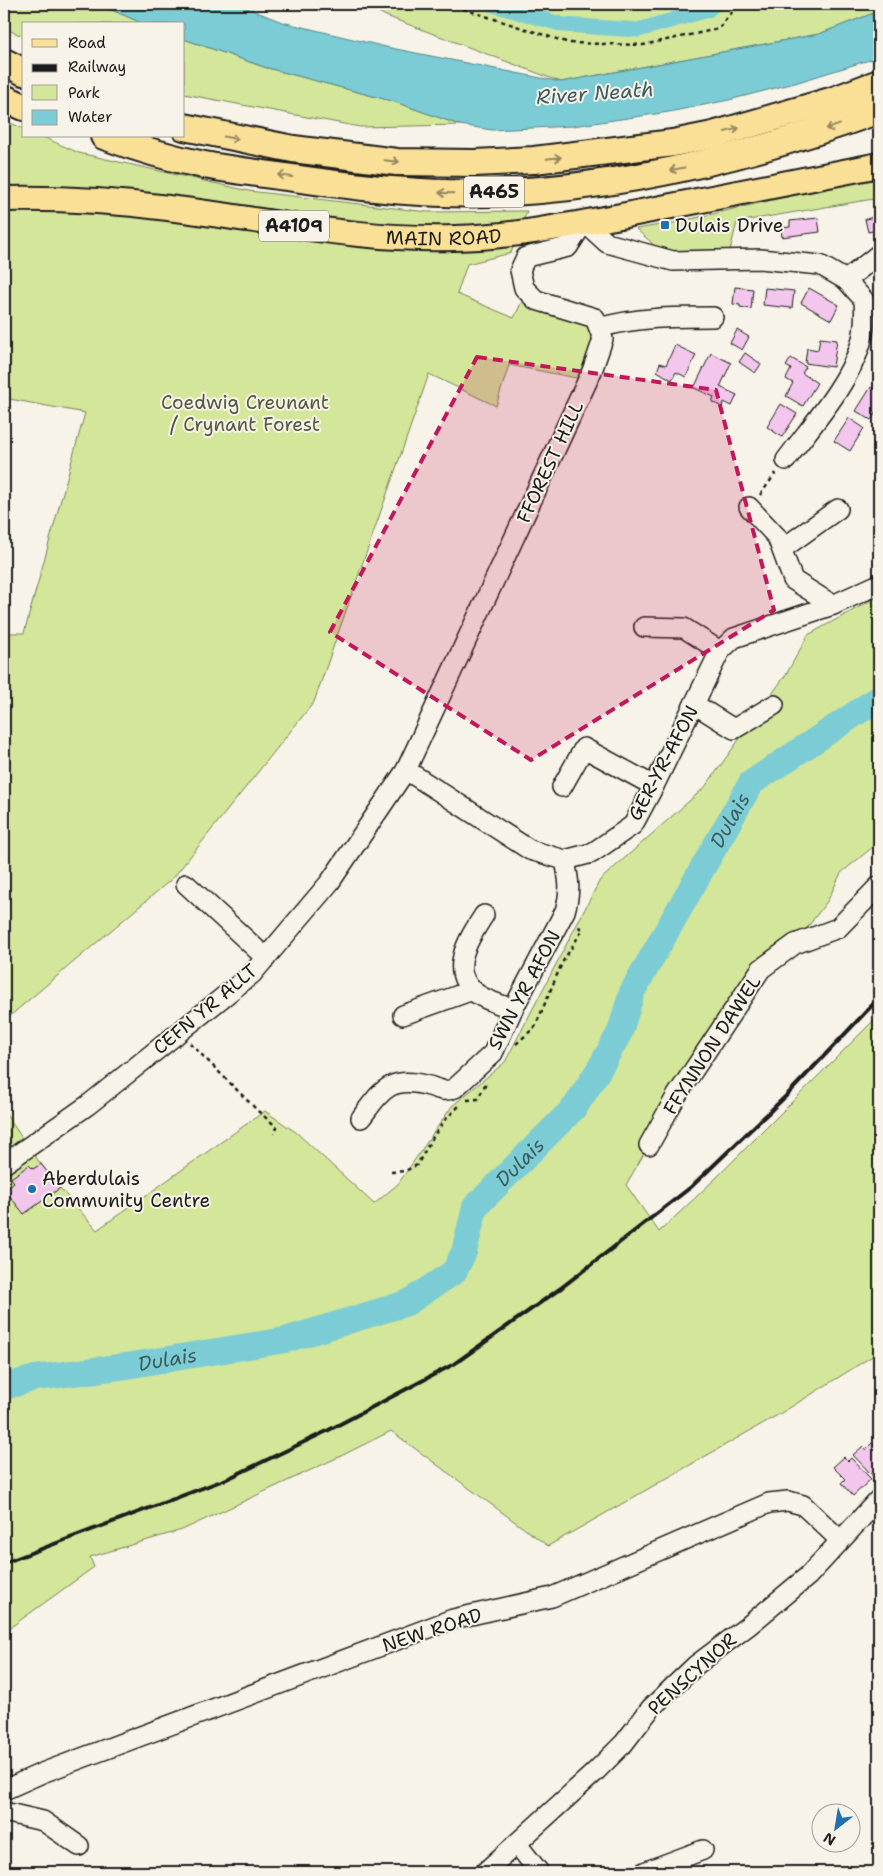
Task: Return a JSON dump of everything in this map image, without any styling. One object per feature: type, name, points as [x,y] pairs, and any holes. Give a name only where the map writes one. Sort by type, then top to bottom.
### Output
[{"type":"highway","points":[[4,62],[22,71]]},
{"type":"highway","name":"A465","points":[[185,127],[293,149],[397,162],[474,163],[534,160],[673,143],[713,135],[834,100],[879,83]]},
{"type":"highway","points":[[4,98],[22,106]]},
{"type":"highway","name":"A465","points":[[110,138],[202,164],[354,186],[446,193],[510,192],[571,188],[631,179],[708,162],[782,143],[879,110]]},
{"type":"main road","name":"MAIN ROAD","points":[[4,199],[98,201],[379,236],[455,238],[518,233],[584,222],[735,195],[879,165]]},
{"type":"street","points":[[713,317],[670,317],[614,323],[599,328],[595,318],[536,300],[524,288],[520,270],[526,257],[568,246],[584,222],[606,243],[673,262],[760,260],[820,266],[846,280],[864,300],[865,323],[861,343],[847,377],[786,460]]},
{"type":"street","points":[[846,280],[879,254]]},
{"type":"street","name":"FFOREST HILL","points":[[406,770],[592,371],[603,340],[599,328]]},
{"type":"street","points":[[749,508],[777,537],[793,580],[833,605]]},
{"type":"street","points":[[782,550],[838,509]]},
{"type":"street","name":"GER-YR-AFON","points":[[565,860],[592,853],[633,825],[720,651],[734,638],[833,605],[879,584]]},
{"type":"street","points":[[644,627],[684,628],[720,651]]},
{"type":"street","points":[[694,704],[734,729],[774,705]]},
{"type":"street","points":[[562,786],[584,748],[654,786]]},
{"type":"street","points":[[406,770],[530,850],[565,860]]},
{"type":"street","name":"CEFN YR ALLT","points":[[4,1164],[88,1105],[252,974],[330,882],[406,770]]},
{"type":"street","name":"SWN YR AFON","points":[[361,1118],[381,1091],[390,1086],[400,1083],[413,1083],[440,1091],[449,1091],[455,1088],[493,1053],[565,911],[570,895],[570,883],[565,860]]},
{"type":"street","points":[[186,884],[266,958]]},
{"type":"street","name":"FFYNNON DAWEL","points":[[649,1145],[677,1095],[761,969],[796,944],[838,928],[879,886]]},
{"type":"street","points":[[484,915],[467,942],[462,962],[463,974],[467,984],[478,995],[514,1009]]},
{"type":"street","points":[[403,1016],[473,990]]},
{"type":"street","name":"PENSCYNOR","points":[[485,1872],[624,1743],[651,1708],[696,1665],[748,1626],[808,1576],[879,1499]]},
{"type":"street","name":"NEW ROAD","points":[[42,1773],[453,1619],[552,1597],[769,1503],[788,1500],[802,1505],[840,1540]]},
{"type":"street","points":[[4,1777],[42,1773]]},
{"type":"street","points":[[4,1790],[42,1773]]},
{"type":"street","points":[[4,1812],[43,1821],[79,1846]]},
{"type":"street","points":[[517,1844],[539,1872]]},
{"type":"street","points":[[644,1872],[703,1850]]},
{"type":"path","points":[[448,4],[570,43],[643,45],[718,30],[739,4]]},
{"type":"path","points":[[749,508],[786,460]]},
{"type":"path","points":[[179,1032],[259,1112],[277,1127],[274,1134]]},
{"type":"highlighted area","points":[[477,357],[716,390],[774,610],[531,760],[330,632]]},
{"type":"green space","points":[[4,4],[98,4],[139,22],[22,22],[22,36],[4,28]]},
{"type":"green space","points":[[363,4],[879,4],[879,11],[819,34],[561,82],[386,16]]},
{"type":"green space","points":[[185,39],[264,67],[395,102],[460,125],[360,127],[185,94]]},
{"type":"green space","name":"Coedwig Creunant / Crynant Forest","points":[[4,120],[22,128],[22,138],[45,138],[79,153],[249,191],[428,212],[527,211],[511,253],[467,264],[457,294],[514,318],[523,299],[595,318],[603,339],[587,380],[509,365],[496,406],[429,374],[314,702],[173,878],[4,1021],[4,633],[24,633],[85,413],[4,398]]},
{"type":"green space","points":[[879,178],[879,198],[737,222],[728,259],[648,252],[652,243],[636,229],[678,222],[776,199]]},
{"type":"green space","points":[[879,596],[879,842],[841,873],[828,900],[795,944],[761,969],[649,1145],[626,1185],[659,1232],[715,1179],[879,1015],[879,1352],[783,1412],[548,1546],[391,1431],[182,1530],[90,1557],[94,1567],[4,1632],[4,1170],[30,1150],[97,1230],[265,1111],[297,1133],[374,1204],[398,1184],[452,1106],[505,1062],[600,880],[705,787],[787,673],[808,635]]},
{"type":"green space","points":[[4,1111],[26,1144],[4,1160]]},
{"type":"water","name":"River Neath","points":[[98,4],[237,4],[282,22],[386,47],[561,82],[819,34],[879,11],[879,57],[795,83],[729,100],[669,112],[573,126],[492,130],[460,125],[395,102],[264,67],[185,39],[185,22],[139,22]]},
{"type":"building","points":[[879,216],[879,230],[868,232],[865,219]]},
{"type":"building","points":[[818,218],[820,232],[782,237],[781,228],[790,227],[790,221]]},
{"type":"building","points":[[735,287],[753,289],[751,309],[733,304]]},
{"type":"building","points":[[765,288],[794,291],[792,308],[763,305]]},
{"type":"building","points":[[809,288],[839,305],[831,320],[801,303]]},
{"type":"building","points":[[737,330],[749,337],[742,350],[730,343]]},
{"type":"building","points":[[820,338],[837,340],[833,367],[805,363],[807,348],[818,350]]},
{"type":"building","points":[[675,345],[696,355],[686,377],[676,372],[672,380],[657,371],[660,363],[666,365]]},
{"type":"building","points":[[711,353],[731,363],[720,387],[737,395],[732,406],[724,402],[722,407],[712,402],[714,397],[694,388]]},
{"type":"building","points":[[745,353],[761,364],[755,373],[739,362]]},
{"type":"building","points":[[791,358],[806,367],[802,373],[817,383],[803,406],[786,396],[793,383],[786,379],[791,369],[786,366]]},
{"type":"building","points":[[871,387],[879,392],[879,407],[871,420],[856,411]]},
{"type":"building","points":[[781,404],[797,414],[782,437],[767,427]]},
{"type":"building","points":[[849,418],[864,428],[850,451],[834,441]]},
{"type":"building","name":"Aberdulais Community Centre","points":[[41,1164],[60,1188],[24,1214],[5,1190],[14,1182],[11,1178],[29,1165],[33,1169]]},
{"type":"building","points":[[872,1443],[879,1452],[879,1470],[873,1476],[853,1455],[862,1447],[865,1450]]},
{"type":"building","points":[[844,1457],[848,1461],[851,1458],[871,1479],[853,1496],[841,1483],[845,1479],[833,1467]]},
{"type":"waterway","points":[[490,4],[564,25],[638,30],[708,10],[715,4]]},
{"type":"waterway","name":"Dulais","points":[[4,1387],[35,1378],[126,1366],[285,1340],[407,1303],[454,1272],[464,1252],[475,1207],[575,1107],[601,1066],[620,1032],[632,992],[751,783],[879,698]]},
{"type":"railway","points":[[4,1563],[229,1478],[325,1432],[454,1364],[561,1288],[691,1187],[787,1095],[879,998]]},
{"type":"place","name":"Dulais Drive","points":[[665,225]]},
{"type":"place","name":"Aberdulais Community Centre","points":[[32,1189]]}]
